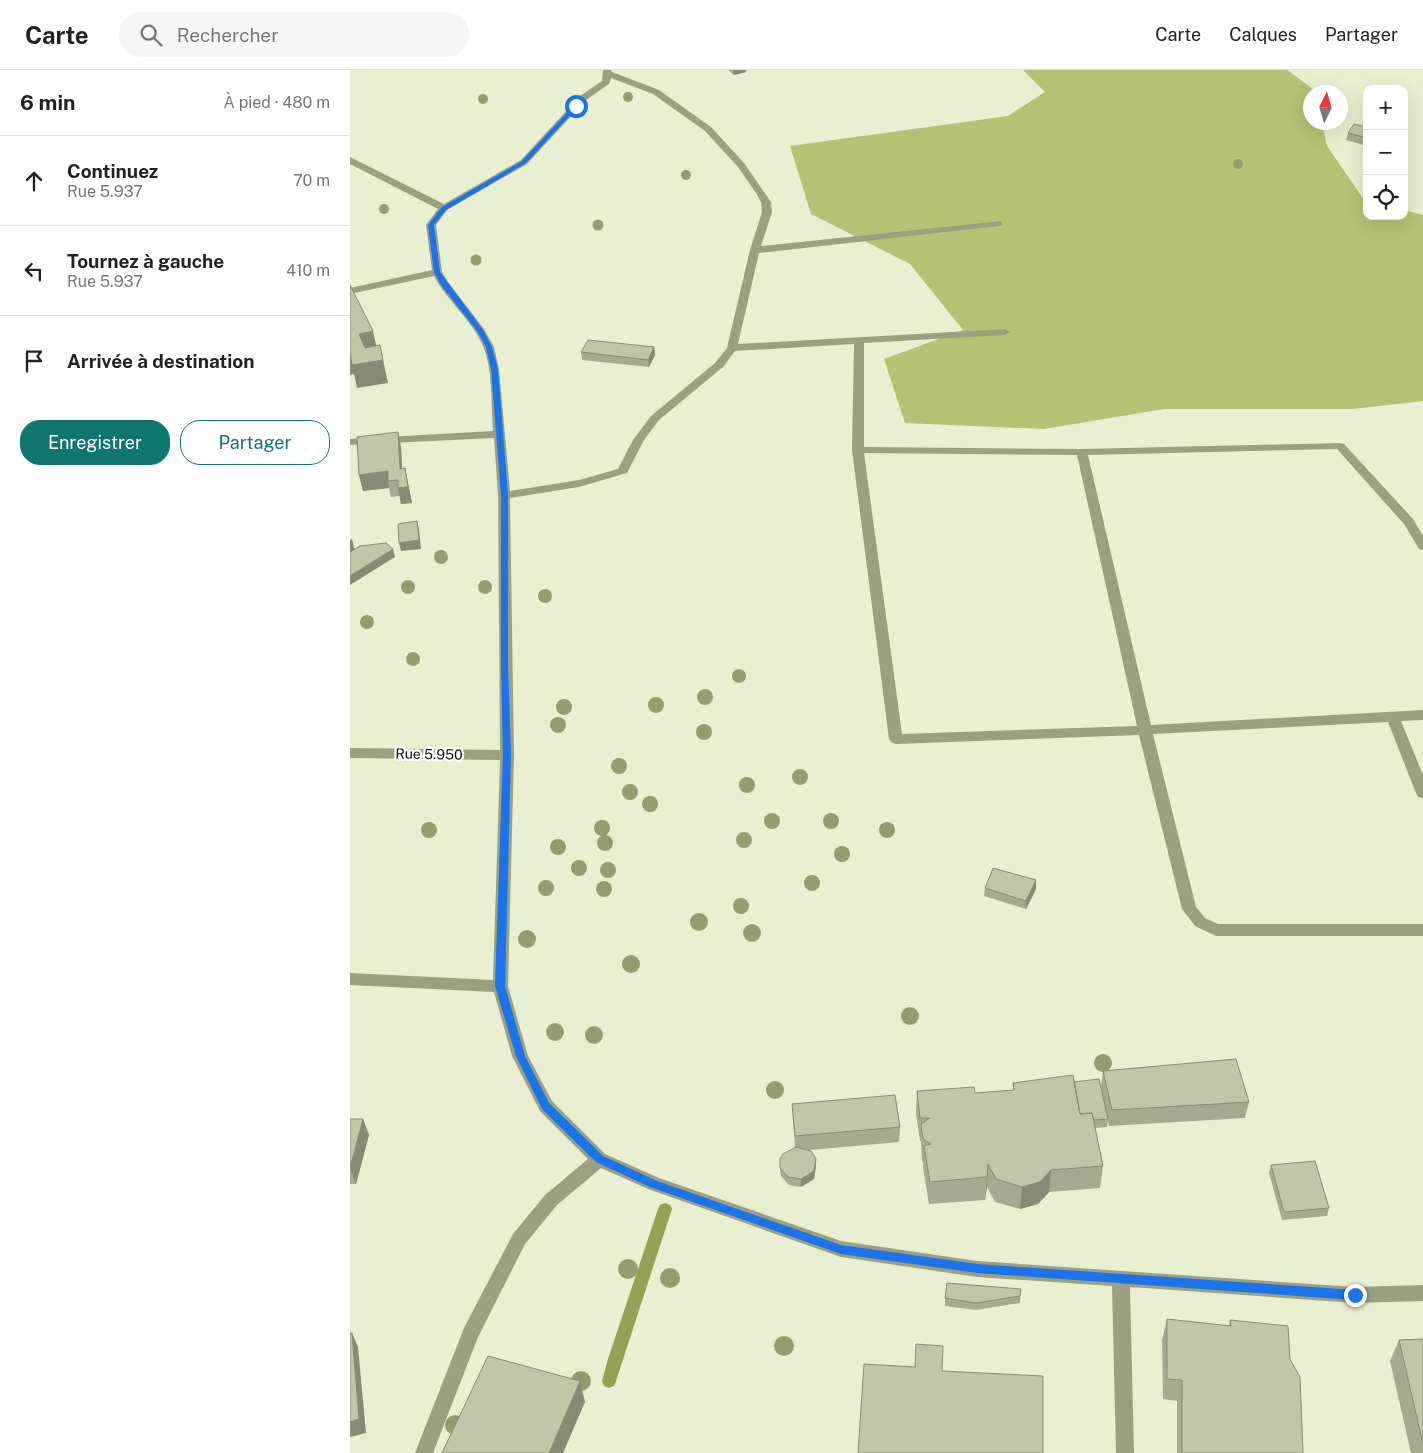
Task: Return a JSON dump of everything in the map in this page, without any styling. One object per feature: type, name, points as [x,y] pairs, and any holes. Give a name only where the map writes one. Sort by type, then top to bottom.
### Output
[{"type":"street","points":[[504,495],[566,488],[623,471],[639,440],[655,418],[719,365],[732,348],[755,250],[767,212],[766,202],[742,165],[708,129],[656,92],[607,72],[606,82],[583,98],[524,162],[444,208],[431,225],[437,272],[443,283],[480,330],[489,347],[494,369],[504,495],[507,755],[500,986],[520,1056],[546,1106],[599,1159],[654,1184],[841,1249],[977,1269],[1355,1295],[1423,1293]]},
{"type":"street","points":[[350,160],[444,208]]},
{"type":"street","points":[[755,250],[999,223]]},
{"type":"street","points":[[350,291],[437,272]]},
{"type":"street","points":[[732,348],[1005,332]]},
{"type":"street","points":[[859,341],[858,450],[896,740],[1145,730],[1423,715]]},
{"type":"street","points":[[350,442],[499,434]]},
{"type":"street","points":[[858,450],[1082,452],[1340,446],[1409,522],[1423,546]]},
{"type":"street","points":[[1082,452],[1145,730],[1189,909],[1200,922],[1216,930],[1423,930]]},
{"type":"street","points":[[1409,522],[1423,521]]},
{"type":"street","points":[[1393,717],[1423,793]]},
{"type":"street","name":"Rue 5.950","points":[[350,753],[507,755]]},
{"type":"street","points":[[350,979],[500,986]]},
{"type":"street","points":[[424,1453],[470,1334],[519,1239],[551,1200],[599,1159]]},
{"type":"street","points":[[1120,1279],[1124,1453]]},
{"type":"green space","points":[[1023,70],[1287,70],[1307,85],[1303,85],[1303,130],[1324,130],[1327,146],[1363,199],[1363,220],[1408,220],[1408,211],[1423,215],[1423,401],[1353,409],[1164,409],[1044,429],[905,423],[884,359],[963,330],[910,264],[811,214],[790,146],[1008,116],[1045,92]]},
{"type":"building","points":[[1354,124],[1363,126],[1363,137],[1348,133]]},
{"type":"building","points":[[350,285],[373,331],[359,334],[365,348],[380,345],[383,360],[352,365],[350,352]]},
{"type":"building","points":[[588,340],[654,347],[648,360],[581,352]]},
{"type":"building","points":[[398,432],[400,469],[405,468],[408,487],[398,488],[398,480],[388,481],[388,471],[359,475],[357,437]]},
{"type":"building","points":[[417,521],[419,540],[399,543],[398,524]]},
{"type":"building","points":[[386,543],[393,549],[350,576],[350,552],[360,546]]},
{"type":"building","points":[[993,868],[1036,880],[1026,901],[985,888]]},
{"type":"building","points":[[1236,1059],[1249,1102],[1112,1110],[1103,1071]]},
{"type":"building","points":[[1073,1075],[1080,1114],[1092,1113],[1103,1166],[1051,1170],[1040,1182],[1022,1187],[996,1179],[988,1164],[987,1177],[930,1182],[924,1146],[931,1144],[923,1139],[921,1124],[930,1118],[920,1118],[917,1091],[974,1087],[975,1093],[1014,1090],[1013,1083]]},
{"type":"building","points":[[1099,1079],[1108,1119],[1094,1120],[1092,1113],[1080,1114],[1074,1082]]},
{"type":"building","points":[[895,1095],[900,1127],[795,1136],[792,1104]]},
{"type":"building","points":[[350,1119],[363,1119],[350,1168]]},
{"type":"building","points":[[796,1147],[811,1151],[816,1159],[814,1171],[801,1179],[788,1177],[780,1168],[780,1159],[783,1154]]},
{"type":"building","points":[[1315,1161],[1329,1208],[1284,1212],[1271,1165]]},
{"type":"building","points":[[947,1283],[1021,1289],[1020,1296],[976,1303],[945,1298]]},
{"type":"building","points":[[1167,1319],[1231,1326],[1230,1320],[1288,1326],[1290,1359],[1300,1377],[1303,1453],[1182,1453],[1182,1380],[1167,1379]]},
{"type":"building","points":[[350,1333],[352,1333],[359,1419],[350,1422]]},
{"type":"building","points":[[1423,1339],[1423,1444],[1399,1340]]},
{"type":"building","points":[[916,1344],[943,1346],[942,1371],[1043,1376],[1043,1453],[858,1453],[864,1364],[915,1367]]},
{"type":"building","points":[[488,1356],[580,1381],[549,1453],[442,1453]]},
{"type":"waterway","points":[[609,1381],[665,1209]]},
{"type":"route","points":[[576,106],[524,162],[444,208],[431,225],[437,272],[443,283],[480,330],[489,347],[494,369],[504,495],[507,755],[500,986],[520,1056],[546,1106],[599,1159],[654,1184],[841,1249],[977,1269],[1355,1295]]}]
